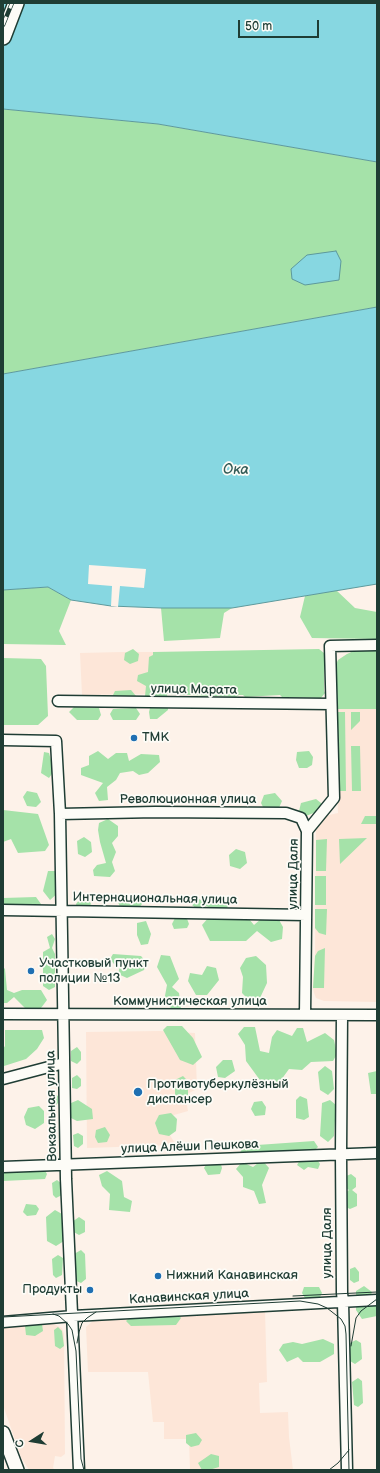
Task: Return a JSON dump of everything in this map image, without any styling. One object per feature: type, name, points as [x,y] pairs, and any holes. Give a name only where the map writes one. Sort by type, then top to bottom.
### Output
[{"type":"main road","points":[[3,37],[16,3]]},
{"type":"street","name":"улица Даля","points":[[304,1015],[307,831],[334,798],[330,646],[377,645]]},
{"type":"street","name":"улица Марата","points":[[58,701],[331,704]]},
{"type":"street","name":"Вокзальная улица","points":[[3,740],[56,741],[60,814],[66,1164],[79,1470]]},
{"type":"street","name":"Революционная улица","points":[[60,814],[155,812],[286,813],[301,818],[307,831]]},
{"type":"street","name":"Интернациональная улица","points":[[3,910],[306,915]]},
{"type":"street","name":"Коммунистическая улица","points":[[3,1014],[377,1015]]},
{"type":"street","name":"улица Даля","points":[[342,1015],[342,1293],[347,1470]]},
{"type":"street","points":[[3,1079],[64,1062]]},
{"type":"street","name":"улица Алёши Пешкова","points":[[3,1167],[377,1153]]},
{"type":"street","name":"Канавинская улица","points":[[3,1322],[73,1316],[377,1300]]},
{"type":"street","points":[[3,1433],[17,1470]]},
{"type":"shaded area","points":[[377,650],[377,1002],[324,1001],[316,998],[313,988],[315,956],[316,830],[318,822],[325,816],[338,813],[334,669],[338,660],[347,654],[354,651]]},
{"type":"shaded area","points":[[153,652],[154,694],[82,695],[80,653]]},
{"type":"shaded area","name":"Противотуберкулёзный диспансер","points":[[160,1031],[195,1033],[197,1089],[185,1095],[188,1111],[160,1119],[176,1145],[87,1148],[86,1032]]},
{"type":"shaded area","points":[[265,1310],[267,1382],[259,1383],[260,1413],[288,1412],[293,1470],[190,1470],[189,1439],[164,1439],[164,1422],[153,1422],[148,1372],[88,1372],[86,1327],[94,1320]]},
{"type":"shaded area","points":[[48,1321],[62,1328],[64,1334],[65,1454],[61,1457],[55,1456],[53,1468],[55,1470],[29,1470],[21,1457],[3,1405],[3,1324]]},
{"type":"green space","points":[[3,109],[158,124],[377,162],[377,307],[3,374]]},
{"type":"green space","points":[[48,587],[71,600],[59,631],[66,645],[3,644],[3,590]]},
{"type":"green space","points":[[336,590],[355,608],[377,612],[377,639],[312,638],[300,617],[305,596]]},
{"type":"green space","points":[[161,608],[232,608],[224,613],[220,638],[164,641]]},
{"type":"green space","points":[[133,649],[139,654],[138,661],[130,664],[124,660],[125,653]]},
{"type":"green space","points":[[319,649],[324,653],[325,693],[321,698],[282,697],[280,695],[245,697],[243,695],[239,695],[236,697],[167,694],[168,710],[157,719],[150,719],[149,712],[151,704],[145,696],[146,686],[137,681],[138,675],[148,672],[149,657],[153,655],[153,652]]},
{"type":"green space","points":[[377,650],[377,709],[335,709],[334,669],[338,660],[354,651]]},
{"type":"green space","points":[[3,658],[41,659],[46,666],[48,716],[38,725],[3,725]]},
{"type":"green space","points":[[131,690],[136,696],[133,699],[116,699],[112,697],[115,691]]},
{"type":"green space","points":[[74,707],[99,708],[101,715],[98,720],[77,720],[69,712]]},
{"type":"green space","points":[[136,708],[140,714],[136,720],[113,720],[110,714],[113,709]]},
{"type":"green space","points":[[335,712],[345,712],[346,791],[337,791]]},
{"type":"green space","points":[[351,712],[360,712],[360,721],[351,730]]},
{"type":"green space","points":[[351,746],[360,746],[361,791],[352,791]]},
{"type":"green space","points":[[98,751],[108,759],[116,753],[127,753],[129,761],[141,754],[159,755],[160,762],[148,773],[139,775],[133,771],[120,773],[116,780],[107,787],[108,800],[99,801],[95,793],[103,783],[81,775],[81,768],[89,765],[89,756]]},
{"type":"green space","points":[[309,751],[313,757],[312,765],[307,768],[299,768],[296,760],[297,752]]},
{"type":"green space","points":[[44,752],[49,753],[54,771],[49,778],[41,773]]},
{"type":"green space","points":[[27,791],[37,793],[41,802],[36,807],[27,806],[23,797]]},
{"type":"green space","points":[[275,793],[282,801],[278,810],[265,811],[261,803],[264,795]]},
{"type":"green space","points":[[316,799],[321,803],[321,810],[306,816],[299,811],[301,803]]},
{"type":"green space","points":[[3,810],[38,814],[49,845],[45,851],[18,853],[11,839],[3,842]]},
{"type":"green space","points":[[365,816],[377,816],[377,824],[361,824]]},
{"type":"green space","points":[[108,819],[118,826],[118,836],[112,843],[116,852],[112,862],[115,871],[110,877],[94,876],[93,870],[97,865],[106,863],[98,830],[99,823]]},
{"type":"green space","points":[[84,837],[91,842],[92,852],[85,857],[78,854],[77,841]]},
{"type":"green space","points":[[367,838],[340,864],[339,839]]},
{"type":"green space","points":[[327,839],[326,871],[316,871],[316,840]]},
{"type":"green space","points":[[236,849],[245,852],[247,863],[240,869],[230,866],[229,855]]},
{"type":"green space","points":[[48,871],[56,871],[59,892],[50,900],[43,891]]},
{"type":"green space","points":[[315,876],[326,876],[326,905],[315,905]]},
{"type":"green space","points":[[36,897],[41,904],[35,908],[3,908],[3,898]]},
{"type":"green space","points":[[124,897],[140,897],[142,904],[138,909],[121,909],[118,902]]},
{"type":"green space","points":[[213,898],[227,899],[229,905],[225,911],[211,911],[207,906],[198,910],[192,905],[199,899],[207,903]]},
{"type":"green space","points":[[80,899],[89,900],[91,904],[88,908],[77,909],[76,904]]},
{"type":"green space","points":[[315,909],[327,909],[326,935],[319,933],[315,928]]},
{"type":"green space","points":[[176,916],[186,916],[189,924],[187,928],[174,929],[172,924]]},
{"type":"green space","points":[[209,917],[249,919],[254,925],[262,918],[278,918],[283,927],[282,939],[271,942],[257,931],[246,941],[210,941],[202,925]]},
{"type":"green space","points":[[146,921],[151,934],[148,944],[141,945],[137,935],[137,923]]},
{"type":"green space","points":[[52,934],[55,939],[52,948],[55,954],[55,987],[49,990],[43,986],[43,952],[50,948],[47,937]]},
{"type":"green space","points":[[325,948],[324,988],[313,988],[315,956],[318,951]]},
{"type":"green space","points":[[113,954],[141,956],[147,963],[144,970],[127,978],[118,974],[120,966],[114,964],[110,959]]},
{"type":"green space","points":[[161,955],[170,956],[179,979],[172,987],[179,993],[181,1009],[173,1010],[164,1001],[167,985],[157,967]]},
{"type":"green space","points":[[256,956],[266,965],[267,983],[260,998],[248,999],[242,993],[243,977],[240,968],[246,958]]},
{"type":"green space","points":[[207,966],[216,968],[219,980],[207,995],[196,995],[188,981],[190,973],[202,975]]},
{"type":"green space","points":[[3,967],[5,969],[7,990],[14,993],[22,990],[41,990],[47,1000],[41,1008],[26,1009],[14,997],[7,1003],[3,1003]]},
{"type":"green space","points":[[167,1026],[182,1026],[193,1038],[202,1057],[193,1065],[180,1060],[163,1030]]},
{"type":"green space","points":[[244,1027],[255,1027],[260,1051],[269,1053],[272,1037],[277,1030],[292,1036],[297,1028],[303,1028],[307,1042],[325,1033],[334,1040],[337,1054],[333,1061],[311,1062],[302,1070],[289,1069],[276,1087],[265,1087],[246,1061],[245,1045],[238,1034]]},
{"type":"green space","points":[[5,1030],[42,1030],[44,1038],[37,1049],[26,1059],[4,1066],[3,1049],[5,1046]]},
{"type":"green space","points":[[77,1047],[81,1052],[81,1060],[77,1064],[71,1061],[71,1051]]},
{"type":"green space","points":[[223,1060],[232,1060],[235,1071],[225,1078],[218,1077],[216,1067]]},
{"type":"green space","points":[[325,1066],[332,1071],[334,1089],[328,1095],[320,1090],[318,1072]]},
{"type":"green space","points":[[377,1071],[377,1094],[371,1094],[368,1073]]},
{"type":"green space","points":[[77,1075],[81,1079],[81,1086],[77,1089],[72,1088],[72,1078]]},
{"type":"green space","points":[[183,1076],[188,1081],[188,1097],[181,1101],[175,1096],[175,1080]]},
{"type":"green space","points":[[53,1093],[58,1096],[58,1103],[54,1107],[49,1104],[48,1097]]},
{"type":"green space","points":[[300,1096],[307,1099],[309,1117],[304,1120],[296,1118],[296,1100]]},
{"type":"green space","points":[[78,1100],[92,1109],[93,1119],[77,1121],[71,1118],[71,1103]]},
{"type":"green space","points":[[330,1100],[336,1105],[334,1136],[328,1142],[320,1136],[322,1103]]},
{"type":"green space","points":[[262,1101],[266,1107],[265,1115],[255,1116],[251,1109],[254,1102]]},
{"type":"green space","points":[[39,1106],[44,1111],[44,1123],[35,1129],[26,1125],[24,1117],[28,1108]]},
{"type":"green space","points":[[171,1113],[177,1119],[176,1131],[169,1136],[159,1134],[155,1123],[159,1115]]},
{"type":"green space","points":[[105,1127],[110,1135],[107,1142],[98,1143],[95,1137],[96,1130]]},
{"type":"green space","points":[[78,1133],[83,1136],[83,1144],[78,1148],[74,1146],[73,1135]]},
{"type":"green space","points":[[314,1141],[318,1147],[314,1151],[245,1155],[240,1153],[243,1146]]},
{"type":"green space","points":[[316,1158],[320,1164],[318,1169],[308,1167],[304,1170],[297,1165],[300,1160]]},
{"type":"green space","points":[[262,1160],[269,1168],[262,1185],[266,1203],[259,1204],[254,1191],[243,1187],[243,1177],[236,1169],[242,1162],[253,1167]]},
{"type":"green space","points":[[208,1161],[220,1161],[222,1168],[220,1174],[208,1175],[204,1168]]},
{"type":"green space","points":[[44,1169],[47,1174],[45,1179],[3,1181],[3,1171]]},
{"type":"green space","points":[[107,1171],[122,1181],[124,1197],[132,1201],[130,1212],[109,1210],[110,1194],[102,1186],[99,1175]]},
{"type":"green space","points":[[351,1174],[356,1178],[356,1187],[352,1190],[357,1194],[357,1206],[350,1209],[344,1206],[343,1195],[349,1190],[345,1187],[344,1177]]},
{"type":"green space","points":[[57,1180],[62,1184],[62,1195],[56,1198],[53,1195],[52,1183]]},
{"type":"green space","points":[[26,1204],[36,1205],[39,1209],[36,1215],[27,1216],[23,1212]]},
{"type":"green space","points":[[55,1210],[62,1214],[64,1241],[56,1246],[47,1241],[46,1217]]},
{"type":"green space","points":[[79,1217],[85,1221],[85,1232],[79,1235],[72,1231],[72,1222]]},
{"type":"green space","points":[[81,1250],[85,1254],[86,1279],[81,1283],[74,1280],[74,1254]]},
{"type":"green space","points":[[58,1255],[63,1258],[62,1275],[56,1278],[53,1275],[52,1259]]},
{"type":"green space","points":[[355,1267],[359,1272],[359,1281],[354,1283],[350,1280],[350,1269]]},
{"type":"green space","points":[[364,1286],[372,1292],[369,1302],[377,1306],[377,1316],[362,1319],[356,1310],[356,1291]]},
{"type":"green space","points":[[304,1287],[319,1287],[322,1293],[320,1297],[305,1298],[302,1293]]},
{"type":"green space","points":[[177,1313],[181,1318],[176,1325],[131,1326],[126,1321],[132,1315]]},
{"type":"green space","points":[[36,1320],[42,1324],[43,1331],[35,1336],[26,1335],[25,1326]]},
{"type":"green space","points":[[58,1327],[62,1331],[64,1346],[60,1349],[55,1346],[54,1330]]},
{"type":"green space","points":[[323,1339],[334,1344],[334,1354],[320,1362],[303,1362],[298,1357],[287,1362],[279,1350],[283,1344],[293,1342],[302,1344]]},
{"type":"green space","points":[[356,1340],[361,1343],[362,1359],[355,1364],[350,1361],[350,1343]]},
{"type":"green space","points":[[358,1378],[362,1381],[363,1403],[358,1407],[354,1405],[352,1382]]},
{"type":"green space","points":[[196,1433],[202,1440],[199,1445],[191,1447],[186,1443],[186,1435]]},
{"type":"green space","points":[[211,1454],[219,1456],[219,1467],[209,1470],[202,1470],[198,1463]]},
{"type":"water","points":[[3,3],[377,3],[377,162],[158,124],[3,109]]},
{"type":"water","points":[[336,251],[341,261],[339,280],[305,285],[292,279],[291,269],[307,255]]},
{"type":"water","name":"Ока","points":[[377,307],[377,584],[232,608],[111,606],[71,600],[48,587],[3,590],[3,374]]},
{"type":"pier","points":[[89,565],[146,569],[144,588],[120,586],[118,607],[111,606],[112,586],[88,584]]},
{"type":"tram line","points":[[293,1296],[377,1292]]},
{"type":"tram line","points":[[351,1346],[356,1318],[361,1311],[377,1299]]},
{"type":"tram line","points":[[3,1317],[300,1301],[318,1304],[327,1308],[341,1319],[345,1326],[349,1470]]},
{"type":"tram line","points":[[77,1343],[82,1323],[96,1312]]},
{"type":"tram line","points":[[53,1314],[59,1316],[72,1330],[76,1351],[81,1459],[84,1470]]},
{"type":"tram line","points":[[329,1470],[338,1463],[349,1450]]},
{"type":"railway","points":[[3,25],[12,3]]},
{"type":"place","name":"ТМК","points":[[134,738]]},
{"type":"place","name":"Участковый пункт полиции №13","points":[[31,971]]},
{"type":"place","name":"Противотуберкулёзный диспансер","points":[[138,1092]]},
{"type":"place","name":"Нижний Канавинская","points":[[158,1276]]},
{"type":"place","name":"Продукты","points":[[90,1290]]}]
